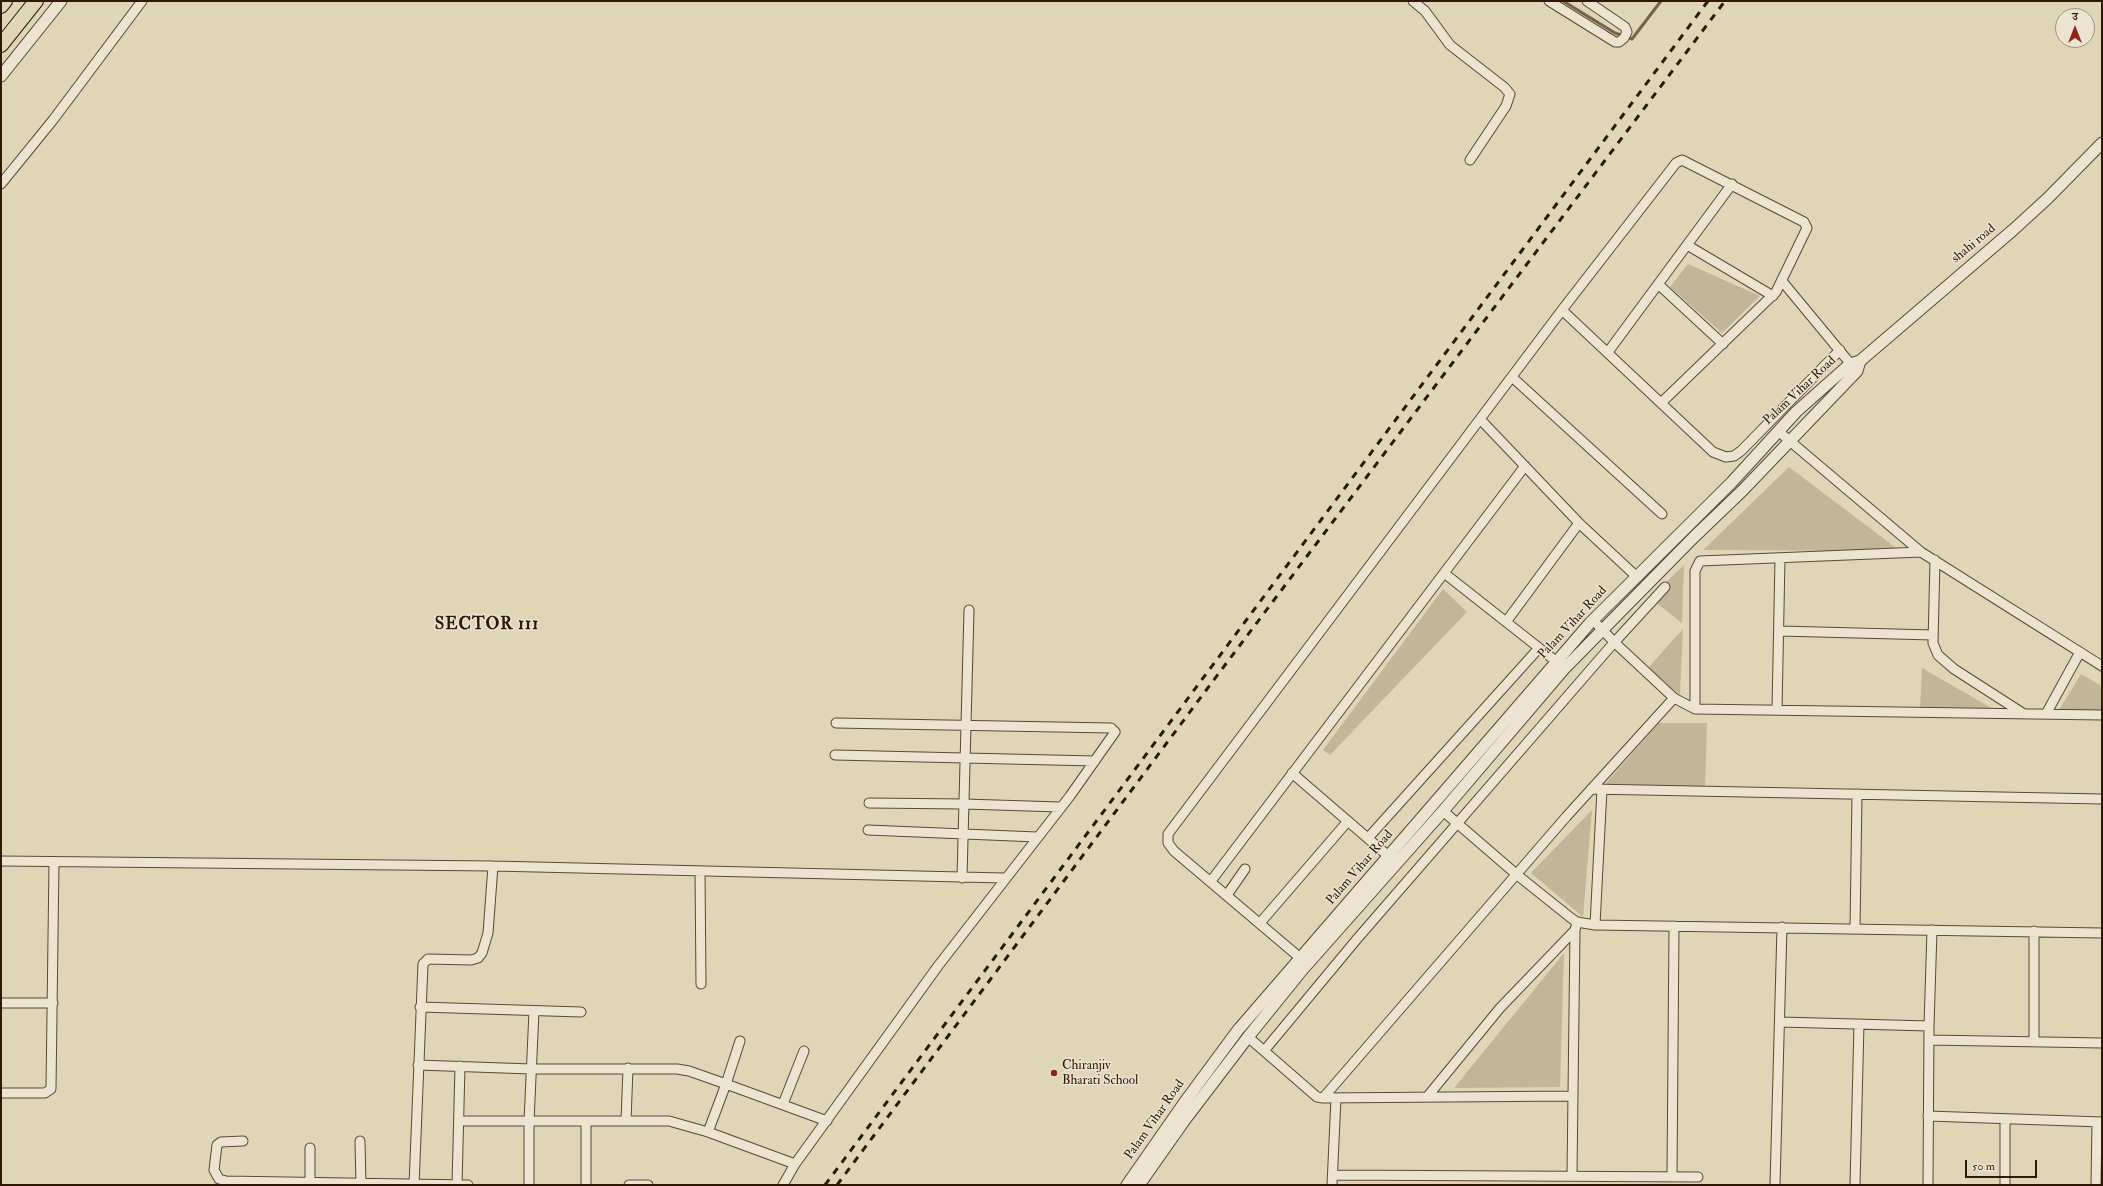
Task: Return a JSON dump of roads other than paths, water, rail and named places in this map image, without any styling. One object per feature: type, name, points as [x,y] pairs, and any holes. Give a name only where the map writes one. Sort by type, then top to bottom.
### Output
[{"type":"highway","points":[[1,6],[5,1]]},
{"type":"highway","points":[[1,45],[36,1]]},
{"type":"street","points":[[1,76],[61,1]]},
{"type":"street","points":[[1,184],[53,120],[142,1]]},
{"type":"street","points":[[1414,1],[1425,11],[1450,45],[1504,87],[1510,94],[1506,106],[1470,160]]},
{"type":"street","points":[[1548,1],[1615,42],[1619,42],[1625,36],[1623,26],[1587,1]]},
{"type":"street","name":"shahi road","points":[[1855,366],[2023,221],[2102,143]]},
{"type":"street","points":[[1304,961],[1170,847],[1167,838],[1168,834],[1562,310],[1679,161],[1687,160],[1804,222],[1806,225],[1806,233],[1782,281],[1772,296],[1661,403]]},
{"type":"street","points":[[1608,352],[1732,184]]},
{"type":"street","points":[[1687,245],[1772,296]]},
{"type":"street","points":[[1782,281],[1855,366]]},
{"type":"street","points":[[1658,284],[1723,344]]},
{"type":"street","points":[[1562,310],[1719,456],[1734,456],[1741,451],[1840,350]]},
{"type":"street","name":"Palam Vihar Road","points":[[1393,860],[1443,811],[1560,665],[1593,620],[1732,482],[1796,412],[1855,366]]},
{"type":"street","name":"Palam Vihar Road","points":[[1127,1185],[1187,1099],[1238,1030],[1304,961],[1393,860],[1560,665],[1602,629],[1743,490],[1789,441],[1855,366]]},
{"type":"street","points":[[1512,377],[1662,514]]},
{"type":"street","points":[[1480,419],[1579,523],[1637,577]]},
{"type":"street","points":[[1778,431],[1921,552],[2102,666]]},
{"type":"street","points":[[1211,881],[1525,466]]},
{"type":"street","points":[[1506,622],[1579,523]]},
{"type":"street","points":[[1695,709],[1695,571],[1696,566],[1704,560],[1921,552]]},
{"type":"street","points":[[1777,710],[1780,631],[1780,558]]},
{"type":"street","points":[[1935,560],[1933,635],[1935,650],[1942,660],[1954,669],[2024,714]]},
{"type":"street","points":[[1444,573],[1560,665]]},
{"type":"street","points":[[1264,1051],[1357,939],[1614,642],[1665,587]]},
{"type":"street","points":[[962,878],[969,610]]},
{"type":"street","points":[[1593,620],[1614,642],[1674,698],[1695,709],[2102,715]]},
{"type":"street","points":[[1780,631],[1933,635]]},
{"type":"street","points":[[1368,838],[1539,648]]},
{"type":"street","points":[[2046,714],[2080,652]]},
{"type":"street","points":[[1323,1098],[1516,874],[1674,698]]},
{"type":"street","points":[[783,1185],[795,1164],[938,966],[1004,878],[1027,852],[1114,733],[1114,729],[967,724],[836,723]]},
{"type":"street","points":[[836,755],[1095,761]]},
{"type":"street","points":[[1292,773],[1393,860]]},
{"type":"street","points":[[1591,789],[2102,799]]},
{"type":"street","points":[[1595,925],[1602,790]]},
{"type":"street","points":[[1855,929],[1857,794]]},
{"type":"street","points":[[869,803],[1060,807]]},
{"type":"street","points":[[1443,811],[1576,926],[1782,927],[2102,933]]},
{"type":"street","points":[[1260,923],[1348,821]]},
{"type":"street","points":[[868,830],[1037,837]]},
{"type":"street","points":[[1,861],[493,866],[1004,878]]},
{"type":"street","points":[[1,1093],[45,1093],[50,1091],[53,1004],[52,946],[54,862]]},
{"type":"street","points":[[414,1184],[420,1007],[424,961],[428,959],[471,960],[478,958],[482,953],[488,933],[493,866]]},
{"type":"street","points":[[1227,895],[1245,870]]},
{"type":"street","points":[[700,871],[701,984]]},
{"type":"street","points":[[1572,1175],[1576,926]]},
{"type":"street","points":[[1427,1097],[1500,1008],[1576,926]]},
{"type":"street","points":[[1672,1177],[1674,926]]},
{"type":"street","points":[[1775,1185],[1782,927]]},
{"type":"street","points":[[1928,1185],[1929,1026],[1932,930]]},
{"type":"street","points":[[2034,932],[2034,1042]]},
{"type":"street","name":"Palam Vihar Road","points":[[1139,1185],[1184,1121],[1304,961]]},
{"type":"street","points":[[1,1002],[53,1004]]},
{"type":"street","points":[[420,1007],[581,1012]]},
{"type":"street","points":[[529,1185],[529,1122],[534,1011]]},
{"type":"street","points":[[1780,1022],[1929,1026]]},
{"type":"street","points":[[1855,1185],[1859,1024]]},
{"type":"street","points":[[1248,1037],[1317,1096],[1323,1098],[1573,1096]]},
{"type":"street","points":[[1929,1040],[2102,1042]]},
{"type":"street","points":[[708,1132],[740,1041]]},
{"type":"street","points":[[783,1104],[804,1051]]},
{"type":"street","points":[[418,1064],[531,1069],[657,1068],[689,1071],[827,1121]]},
{"type":"street","points":[[457,1185],[460,1066]]},
{"type":"street","points":[[626,1121],[628,1068]]},
{"type":"street","points":[[1332,1185],[1336,1098]]},
{"type":"street","points":[[1928,1116],[2100,1122],[2096,1185]]},
{"type":"street","points":[[2005,1119],[2005,1185]]},
{"type":"street","points":[[459,1121],[669,1121],[708,1132],[795,1164]]},
{"type":"street","points":[[586,1121],[586,1185]]},
{"type":"street","points":[[243,1141],[221,1142],[217,1145],[214,1170],[219,1179],[226,1181],[310,1184],[468,1185]]},
{"type":"street","points":[[360,1141],[361,1184]]},
{"type":"street","points":[[310,1148],[310,1184]]},
{"type":"street","points":[[1333,1175],[1572,1175],[1698,1177]]},
{"type":"street","points":[[629,1185],[648,1185]]},
{"type":"waterway","points":[[1563,1],[1615,33],[1632,39],[1661,1]]},
{"type":"railway","points":[[825,1185],[1708,1]]},
{"type":"railway","points":[[837,1185],[1210,685],[1725,1]]},
{"type":"place","name":"Chiranjiv Bharati School","points":[[1054,1073]]},
{"type":"district","name":"SECTOR 111","points":[[487,625]]}]
